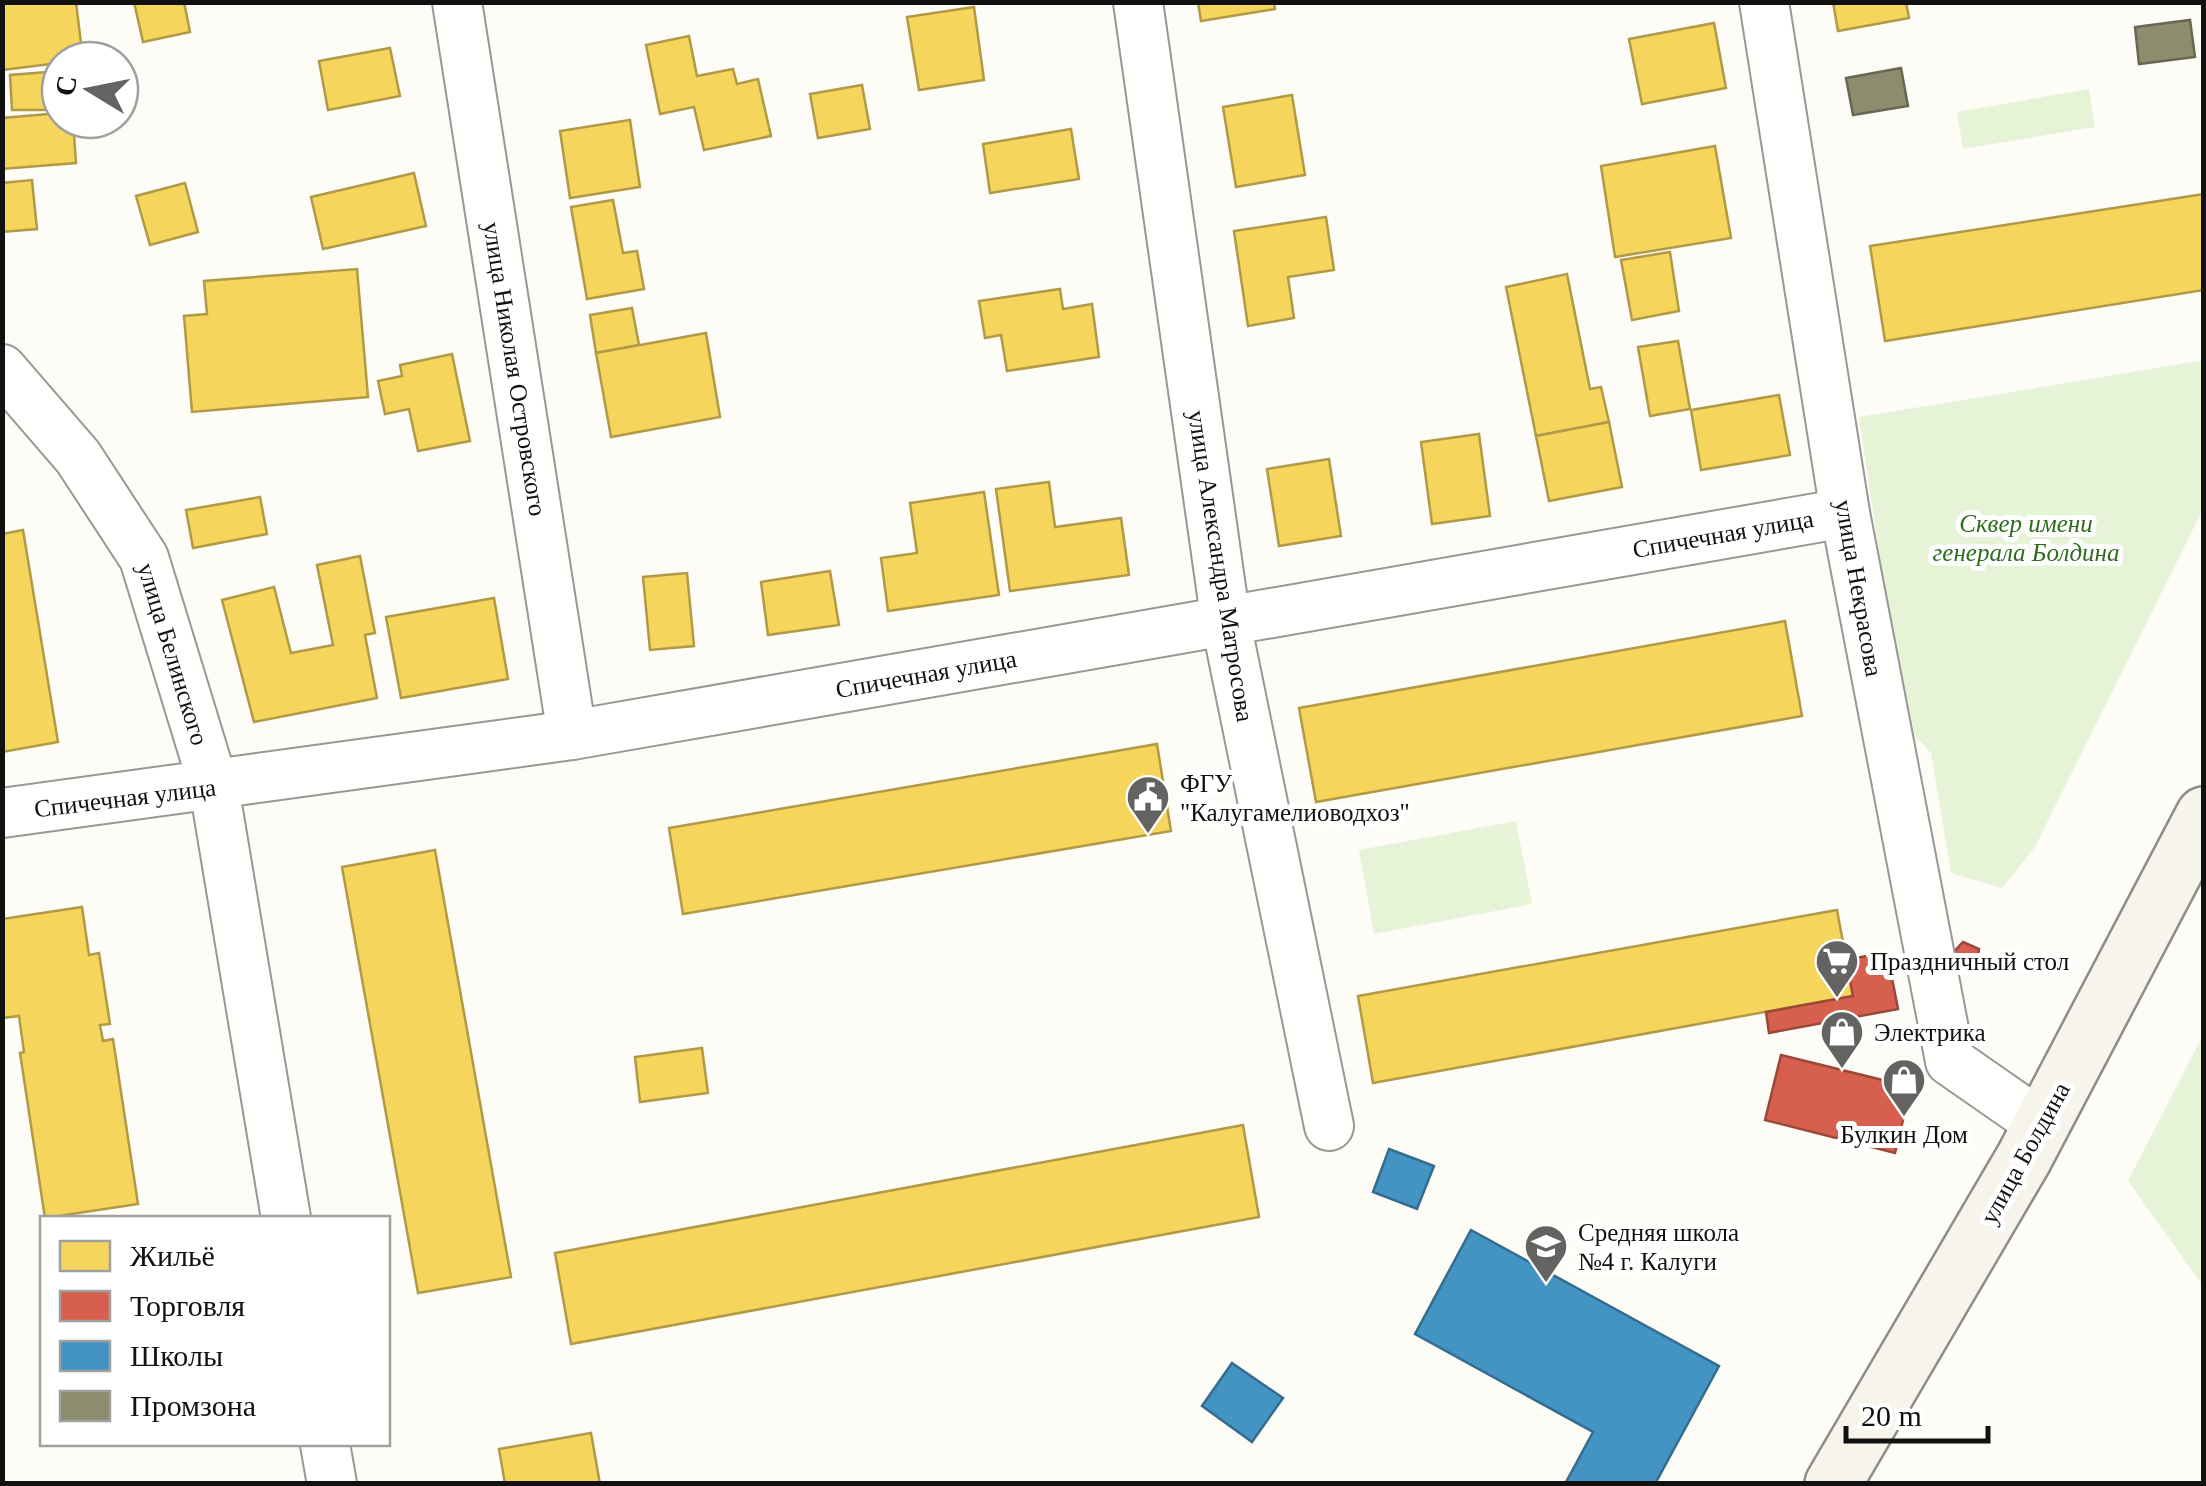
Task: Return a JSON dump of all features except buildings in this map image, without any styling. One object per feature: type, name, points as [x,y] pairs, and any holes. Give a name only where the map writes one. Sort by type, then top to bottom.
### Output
[{"type":"main road","name":"улица Болдина","points":[[1833,1484],[2042,1125],[2204,815]]},
{"type":"street","name":"улица Николая Островского","points":[[457,2],[572,735]]},
{"type":"street","name":"улица Александра Матросова","points":[[1138,2],[1226,623],[1329,1126]]},
{"type":"street","name":"улица Некрасова","points":[[1764,2],[1845,512],[1950,1061],[2042,1125]]},
{"type":"street","name":"улица Белинского","points":[[2,370],[78,457],[144,558],[214,786],[286,1216]]},
{"type":"street","name":"Спичечная улица","points":[[2,814],[572,735],[1845,512]]},
{"type":"street","points":[[325,1446],[332,1484]]},
{"type":"green space","points":[[2089,89],[2095,127],[1963,149],[1957,112]]},
{"type":"green space","name":"Сквер имени генерала Болдина","points":[[2203,362],[2203,509],[2035,847],[2002,888],[1951,873],[1931,753],[1905,725],[1859,417]]},
{"type":"green space","points":[[1516,821],[1532,904],[1374,934],[1359,850]]},
{"type":"green space","points":[[2203,1035],[2204,1286],[2128,1181]]},
{"type":"place","name":"ФГУ \"Калугамелиоводхоз\"","points":[[1148,835]]},
{"type":"place","name":"Праздничный стол","points":[[1837,999]]},
{"type":"place","name":"Электрика","points":[[1842,1070]]},
{"type":"place","name":"Булкин Дом","points":[[1904,1118]]},
{"type":"place","name":"Средняя школа №4 г. Калуги","points":[[1546,1284]]}]
